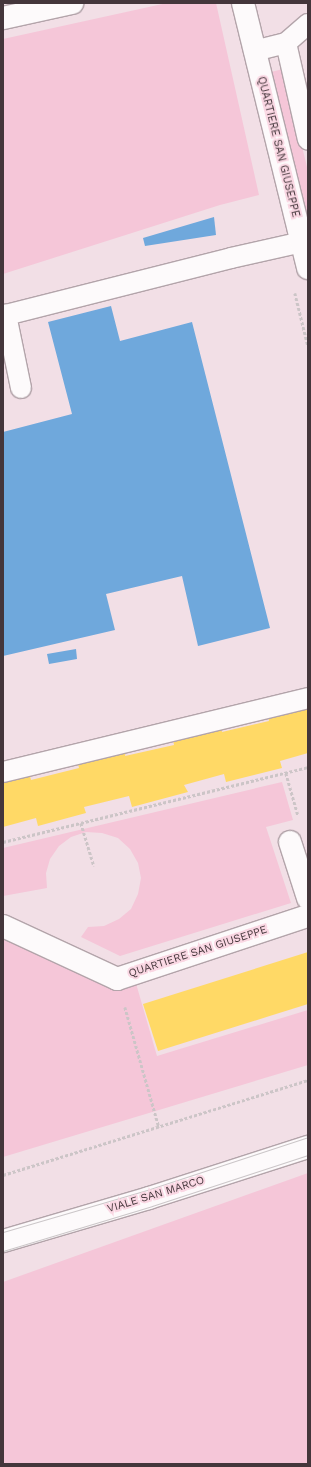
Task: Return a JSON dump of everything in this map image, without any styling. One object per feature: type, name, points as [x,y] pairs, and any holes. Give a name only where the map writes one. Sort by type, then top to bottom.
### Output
[{"type":"street","points":[[3,18],[72,3]]},
{"type":"street","name":"QUARTIERE SAN GIUSEPPE","points":[[243,3],[308,268]]},
{"type":"street","points":[[290,842],[308,898]]},
{"type":"street","name":"QUARTIERE SAN GIUSEPPE","points":[[3,926],[117,979],[308,916]]},
{"type":"street","name":"VIALE SAN MARCO","points":[[3,1241],[149,1198],[308,1147]]},
{"type":"lane","points":[[254,51],[286,43],[308,24]]},
{"type":"lane","points":[[286,43],[308,140]]},
{"type":"lane","points":[[21,388],[4,315],[231,258],[302,242]]},
{"type":"lane","points":[[3,772],[308,698]]},
{"type":"path","points":[[3,842],[308,767]]},
{"type":"path","points":[[286,773],[299,816]]},
{"type":"path","points":[[81,823],[94,866]]},
{"type":"path","points":[[117,979],[159,1128]]},
{"type":"path","points":[[3,1175],[159,1128],[308,1080]]},
{"type":"shaded area","points":[[167,3],[216,3],[259,195],[220,205],[3,274],[3,39]]},
{"type":"shaded area","points":[[283,69],[308,171],[308,223],[271,72]]},
{"type":"shaded area","points":[[282,782],[293,820],[266,827],[291,903],[120,956],[81,937],[88,927],[104,926],[119,919],[131,909],[138,894],[141,878],[138,863],[130,849],[118,838],[102,833],[86,832],[71,837],[59,846],[50,859],[46,873],[47,888],[3,896],[3,848]]},
{"type":"shaded area","points":[[3,934],[135,980],[157,1056],[308,1010],[308,1065],[3,1157]]},
{"type":"shaded area","points":[[308,1173],[308,1464],[3,1464],[3,1282]]},
{"type":"building: Abitazioni","points":[[308,703],[308,753],[280,761],[282,768],[226,782],[224,774],[184,785],[188,792],[132,807],[129,796],[84,807],[86,813],[38,826],[36,818],[3,827],[3,779],[29,772],[31,780],[79,768],[77,760],[127,747],[125,756],[174,745],[172,735],[220,724],[222,732],[269,721],[267,712]]},
{"type":"building: Abitazioni","points":[[308,952],[308,1004],[158,1051],[143,1004]]},
{"type":"building: Scuole","points":[[214,217],[216,235],[145,246],[143,238]]},
{"type":"building: Scuole","points":[[111,306],[120,341],[192,322],[270,628],[198,646],[182,576],[106,594],[115,630],[3,656],[3,432],[72,414],[48,322]]},
{"type":"building: Scuole","points":[[76,649],[77,659],[49,664],[47,654]]},
{"type":"tram line","points":[[3,1232],[147,1190],[308,1137]]},
{"type":"tram line","points":[[3,1251],[152,1206],[308,1155]]}]
